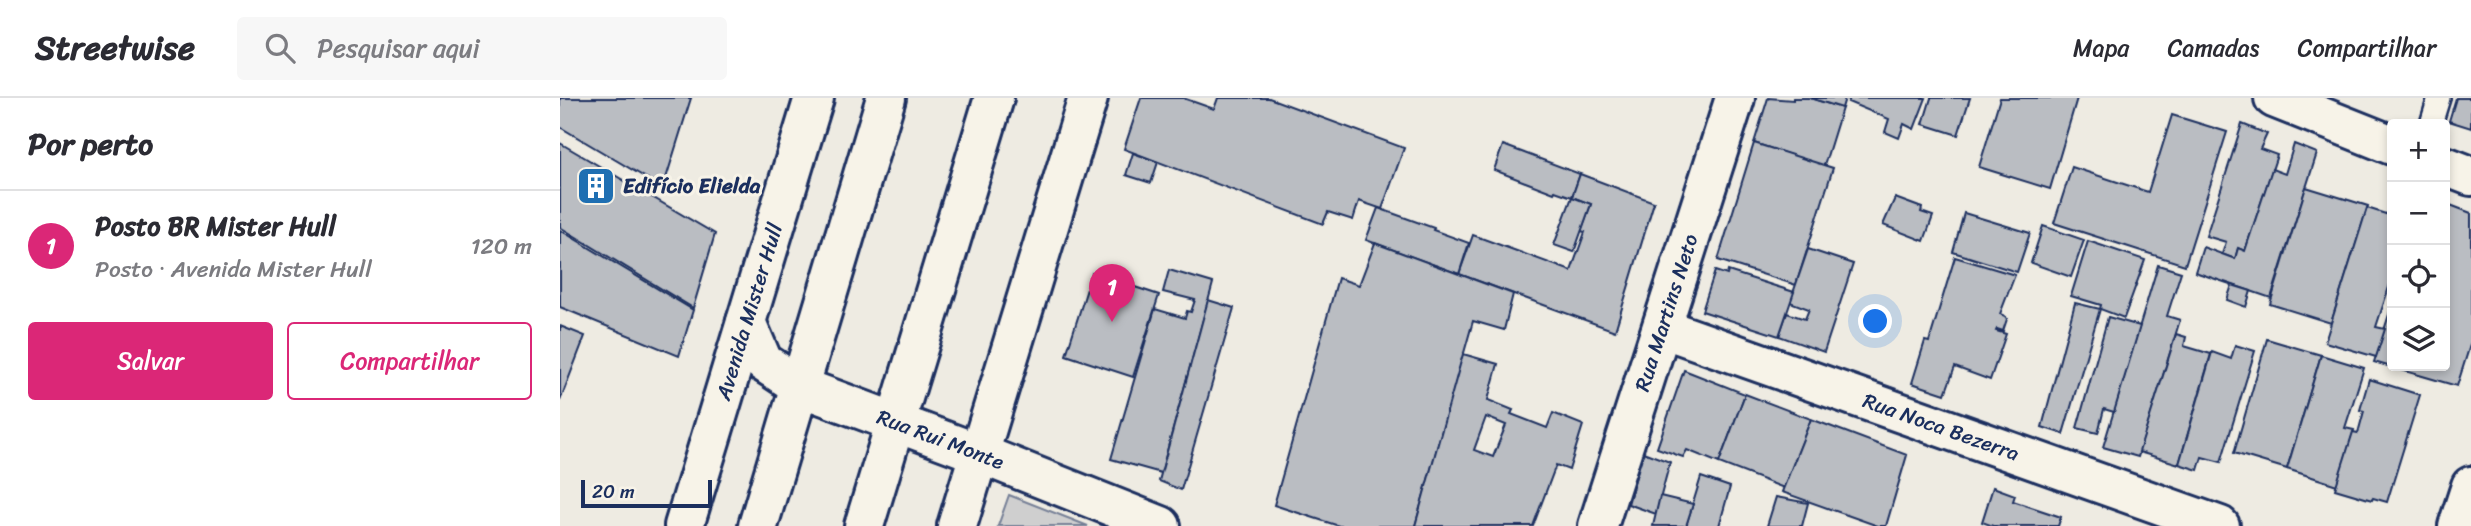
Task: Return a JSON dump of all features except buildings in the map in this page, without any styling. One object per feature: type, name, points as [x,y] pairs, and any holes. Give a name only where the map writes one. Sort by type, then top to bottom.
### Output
[{"type":"main road","name":"Avenida Mister Hull","points":[[684,526],[814,98]]},
{"type":"main road","points":[[758,526],[886,98]]},
{"type":"main road","points":[[864,526],[994,98]]},
{"type":"main road","points":[[957,526],[1088,98]]},
{"type":"main road","name":"Rua Martins Neto","points":[[1598,526],[1735,98]]},
{"type":"main road","points":[[2274,98],[2387,143]]},
{"type":"main road","points":[[2450,168],[2471,176]]},
{"type":"main road","name":"Rua Rui Monte","points":[[746,322],[763,362],[801,387],[1161,526]]},
{"type":"main road","name":"Rua Noca Bezerra","points":[[1662,328],[2220,526]]},
{"type":"main road","points":[[2458,526],[2471,486]]},
{"type":"lane","points":[[2433,119],[2440,98]]},
{"type":"shaded area","points":[[1009,495],[1088,526],[998,526]]},
{"type":"place","name":"Edifício Elielda","points":[[596,186]]},
{"type":"place","name":"Posto BR Mister Hull","points":[[1112,322]]}]
